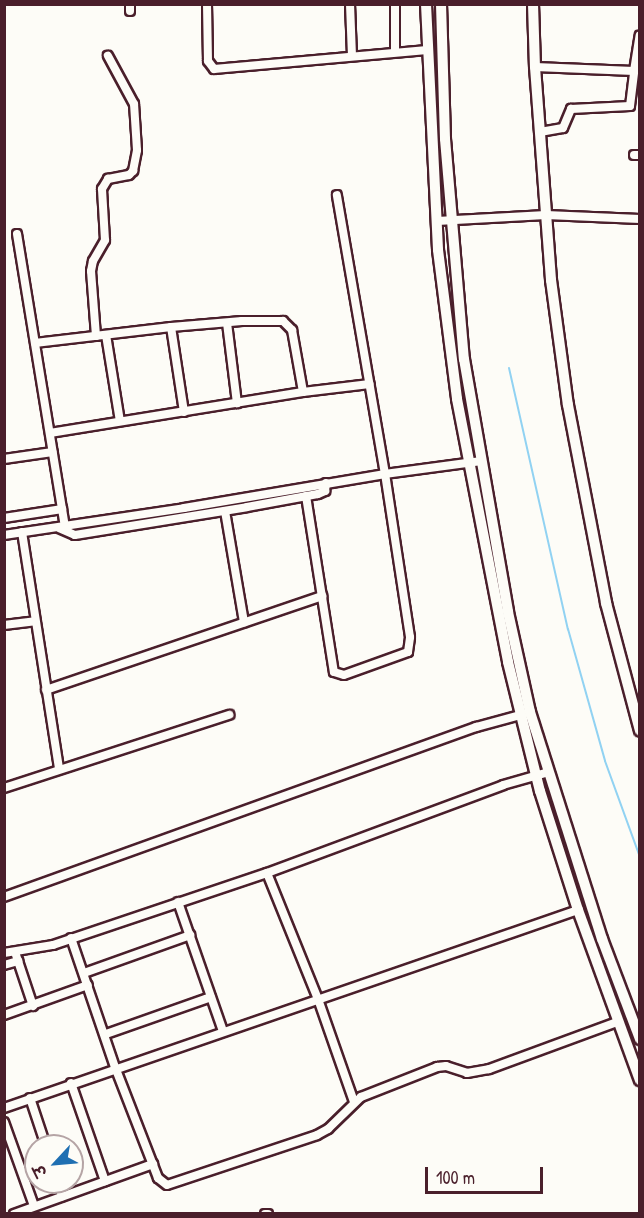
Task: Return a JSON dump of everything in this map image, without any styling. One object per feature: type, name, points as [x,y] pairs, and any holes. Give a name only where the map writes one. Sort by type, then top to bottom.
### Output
[{"type":"main road","points":[[426,4],[438,250],[458,399],[475,462],[536,774],[578,910],[639,1080]]},
{"type":"main road","points":[[441,4],[445,139],[475,462]]},
{"type":"main road","points":[[533,4],[535,67],[551,280],[584,499],[606,603],[639,731]]},
{"type":"main road","points":[[525,714],[549,772],[602,939],[639,1039]]},
{"type":"street","points":[[207,4],[208,61],[214,69],[427,50]]},
{"type":"street","points":[[350,4],[352,55]]},
{"type":"street","points":[[395,4],[395,52]]},
{"type":"street","points":[[630,106],[639,37]]},
{"type":"street","points":[[96,336],[91,271],[93,261],[105,240],[102,189],[108,179],[129,175],[133,171],[137,150],[134,104],[108,56]]},
{"type":"street","points":[[535,67],[634,71]]},
{"type":"street","points":[[540,132],[563,128],[571,109],[639,106]]},
{"type":"street","points":[[306,496],[336,675],[344,675],[410,649],[385,474],[337,195]]},
{"type":"street","points":[[437,222],[546,215],[639,219]]},
{"type":"street","points":[[17,234],[62,509],[62,527]]},
{"type":"street","points":[[35,343],[171,327],[278,321],[288,324],[292,330],[303,392]]},
{"type":"street","points":[[227,323],[237,403]]},
{"type":"street","points":[[171,327],[184,412]]},
{"type":"street","points":[[106,335],[120,421]]},
{"type":"street","points":[[50,433],[303,392],[370,384]]},
{"type":"street","points":[[4,459],[52,452]]},
{"type":"street","points":[[4,535],[326,483],[475,462]]},
{"type":"street","points":[[62,527],[75,535],[225,511],[325,491],[326,483]]},
{"type":"street","points":[[4,518],[62,509]]},
{"type":"street","points":[[225,511],[244,622]]},
{"type":"street","points":[[22,532],[59,769]]},
{"type":"street","points":[[46,690],[322,596]]},
{"type":"street","points":[[4,625],[35,621]]},
{"type":"street","points":[[4,897],[476,727],[525,714]]},
{"type":"street","points":[[4,788],[229,715]]},
{"type":"street","points":[[4,953],[53,945],[267,873],[536,774],[549,772]]},
{"type":"street","points":[[267,873],[318,999],[354,1102]]},
{"type":"street","points":[[178,902],[223,1031]]},
{"type":"street","points":[[4,1108],[115,1067],[578,910]]},
{"type":"street","points":[[84,974],[190,935]]},
{"type":"street","points":[[71,938],[106,1034],[115,1067],[162,1184],[173,1183],[317,1135],[328,1128],[354,1102],[376,1089],[437,1067],[446,1066],[467,1073],[489,1070],[617,1022]]},
{"type":"street","points":[[15,952],[33,1006]]},
{"type":"street","points":[[4,965],[18,961]]},
{"type":"street","points":[[4,1015],[88,985]]},
{"type":"street","points":[[106,1034],[211,997]]},
{"type":"street","points":[[71,1083],[105,1181]]},
{"type":"street","points":[[30,1098],[42,1134]]},
{"type":"street","points":[[4,1122],[34,1206]]},
{"type":"street","points":[[14,1214],[153,1164]]},
{"type":"waterway","points":[[509,368],[568,629],[605,761],[640,857]]}]
